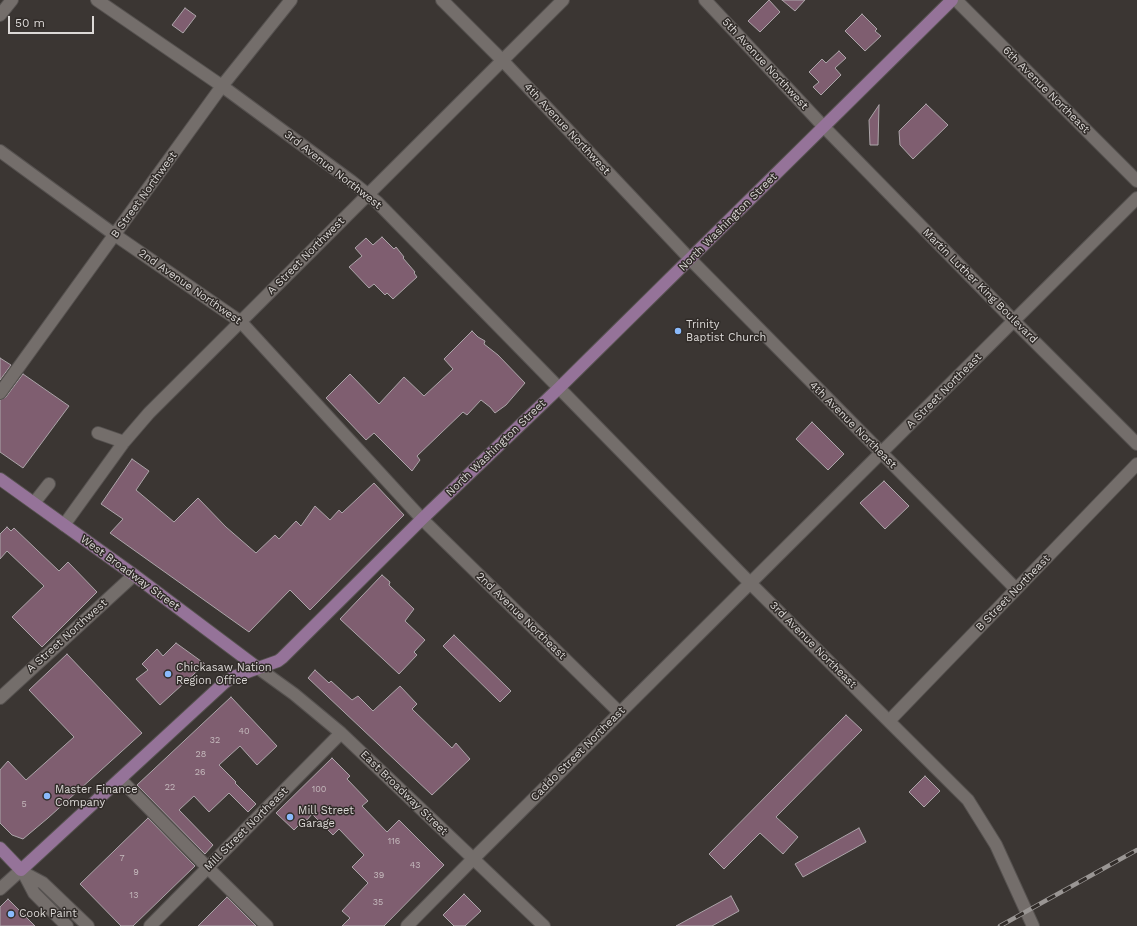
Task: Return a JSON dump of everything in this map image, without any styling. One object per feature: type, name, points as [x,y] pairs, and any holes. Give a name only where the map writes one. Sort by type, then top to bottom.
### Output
[{"type":"main road","name":"North Washington Street","points":[[21,870],[224,683],[233,677],[278,661],[282,658],[559,388],[952,0]]},
{"type":"main road","name":"West Broadway Street","points":[[0,479],[134,575],[258,668]]},
{"type":"main road","points":[[0,848],[21,870]]},
{"type":"street","points":[[0,16],[12,0]]},
{"type":"street","name":"3rd Avenue Northwest","points":[[97,0],[222,86],[351,181],[377,202],[559,388]]},
{"type":"street","name":"B Street Northwest","points":[[0,394],[222,86],[291,0]]},
{"type":"street","name":"4th Avenue Northwest","points":[[442,0],[503,61],[690,259]]},
{"type":"street","name":"A Street Northwest","points":[[64,525],[124,442],[149,413],[563,0]]},
{"type":"street","name":"5th Avenue Northwest","points":[[705,0],[824,127]]},
{"type":"street","name":"6th Avenue Northeast","points":[[956,0],[1137,180]]},
{"type":"street","name":"Martin Luther King Boulevard","points":[[824,127],[1014,322],[1137,444]]},
{"type":"street","name":"2nd Avenue Northwest","points":[[0,151],[115,235],[241,322],[422,520]]},
{"type":"street","name":"A Street Northeast","points":[[750,583],[1137,198]]},
{"type":"street","name":"4th Avenue Northeast","points":[[690,259],[1016,590]]},
{"type":"street","name":"3rd Avenue Northeast","points":[[559,388],[750,583],[959,790],[972,805],[999,852],[1033,926]]},
{"type":"street","points":[[98,433],[124,442]]},
{"type":"street","name":"B Street Northeast","points":[[889,721],[1137,464]]},
{"type":"street","points":[[34,503],[49,484]]},
{"type":"street","name":"2nd Avenue Northeast","points":[[422,520],[620,713]]},
{"type":"street","name":"A Street Northwest","points":[[0,698],[134,575]]},
{"type":"street","name":"Caddo Street Northeast","points":[[407,926],[750,583]]},
{"type":"street","name":"East Broadway Street","points":[[258,668],[294,694],[341,733],[544,926]]},
{"type":"street","name":"Mill Street Northeast","points":[[150,926],[341,733]]},
{"type":"street","points":[[120,779],[267,926]]},
{"type":"street","points":[[0,889],[21,870]]},
{"type":"street","points":[[21,870],[27,876],[34,893],[67,926]]},
{"type":"street","points":[[21,870],[43,883],[88,926]]},
{"type":"building","points":[[769,0],[780,12],[760,32],[748,21]]},
{"type":"building","points":[[782,0],[805,0],[795,11]]},
{"type":"building","points":[[185,8],[196,16],[183,33],[172,25]]},
{"type":"building","points":[[862,14],[877,29],[875,31],[881,36],[865,51],[845,31]]},
{"type":"building","points":[[839,51],[846,58],[835,68],[841,75],[821,95],[813,87],[819,82],[809,72],[822,59],[826,63]]},
{"type":"building","points":[[926,104],[948,125],[913,159],[900,145],[899,131]]},
{"type":"building","points":[[879,105],[878,145],[870,145],[869,120]]},
{"type":"building","points":[[382,237],[394,249],[396,247],[415,272],[414,273],[417,277],[393,299],[387,293],[385,295],[374,284],[369,288],[349,267],[362,256],[355,248],[366,238],[373,245]]},
{"type":"building","points":[[472,331],[485,341],[484,344],[498,355],[525,383],[506,405],[495,413],[481,400],[467,415],[463,412],[417,456],[420,460],[412,471],[374,433],[366,440],[326,398],[350,374],[379,404],[404,377],[424,396],[453,369],[444,359]]},
{"type":"building","points":[[0,358],[11,365],[0,380]]},
{"type":"building","points":[[23,374],[69,406],[23,468],[0,452],[0,400],[6,397]]},
{"type":"building","points":[[812,422],[844,454],[828,470],[796,439]]},
{"type":"building","points":[[132,459],[149,471],[136,490],[174,522],[198,498],[226,527],[256,553],[275,535],[279,539],[296,521],[301,526],[315,506],[330,520],[339,510],[342,513],[374,483],[404,515],[310,610],[290,590],[249,632],[110,533],[123,519],[101,504]]},
{"type":"building","points":[[884,481],[909,506],[885,529],[860,503]]},
{"type":"building","points":[[7,527],[11,531],[14,528],[59,571],[68,562],[97,592],[42,647],[12,617],[44,586],[7,551],[0,559],[0,534]]},
{"type":"building","points":[[382,575],[390,582],[389,585],[414,609],[405,621],[425,640],[414,652],[417,655],[399,674],[340,619]]},
{"type":"building","points":[[454,635],[511,691],[500,702],[443,646]]},
{"type":"building","name":"Chickasaw Nation Region Office","points":[[176,643],[205,664],[160,705],[136,679],[148,670],[142,664],[157,649],[163,656]]},
{"type":"building","points":[[67,654],[142,733],[23,839],[12,835],[0,823],[0,770],[8,761],[26,780],[74,737],[29,690]]},
{"type":"building","points":[[315,670],[329,683],[331,681],[352,700],[358,696],[373,711],[400,686],[417,704],[412,709],[452,748],[456,743],[470,759],[432,795],[308,678]]},
{"type":"building","points":[[231,697],[277,746],[257,765],[240,746],[219,765],[256,804],[248,812],[229,793],[209,812],[194,796],[179,810],[213,845],[205,854],[137,785]]},
{"type":"building","points":[[846,715],[862,730],[776,817],[798,837],[783,854],[760,833],[724,869],[709,854]]},
{"type":"building","points":[[332,758],[350,776],[347,779],[368,801],[362,806],[387,832],[399,820],[444,865],[384,926],[342,926],[350,918],[342,911],[368,883],[352,867],[364,855],[339,829],[333,835],[312,814],[294,830],[276,813]]},
{"type":"building","points":[[925,776],[940,791],[924,807],[909,792]]},
{"type":"building","points":[[148,818],[195,866],[133,926],[121,926],[80,884]]},
{"type":"building","points":[[859,828],[866,842],[803,877],[795,864]]},
{"type":"building","points":[[464,894],[481,911],[465,926],[454,926],[443,915]]},
{"type":"building","points":[[731,896],[739,911],[712,926],[676,926]]},
{"type":"building","points":[[227,897],[256,926],[198,926]]},
{"type":"building","name":"Cook Paint","points":[[8,899],[35,926],[0,926],[0,907]]},
{"type":"railway","points":[[1000,926],[1137,850]]},
{"type":"place","name":"Trinity Baptist Church","points":[[678,331]]},
{"type":"place","name":"Chickasaw Nation Region Office","points":[[168,674]]},
{"type":"place","name":"Master Finance Company","points":[[47,796]]},
{"type":"place","name":"Mill Street Garage","points":[[290,817]]},
{"type":"place","name":"Cook Paint","points":[[11,914]]}]
